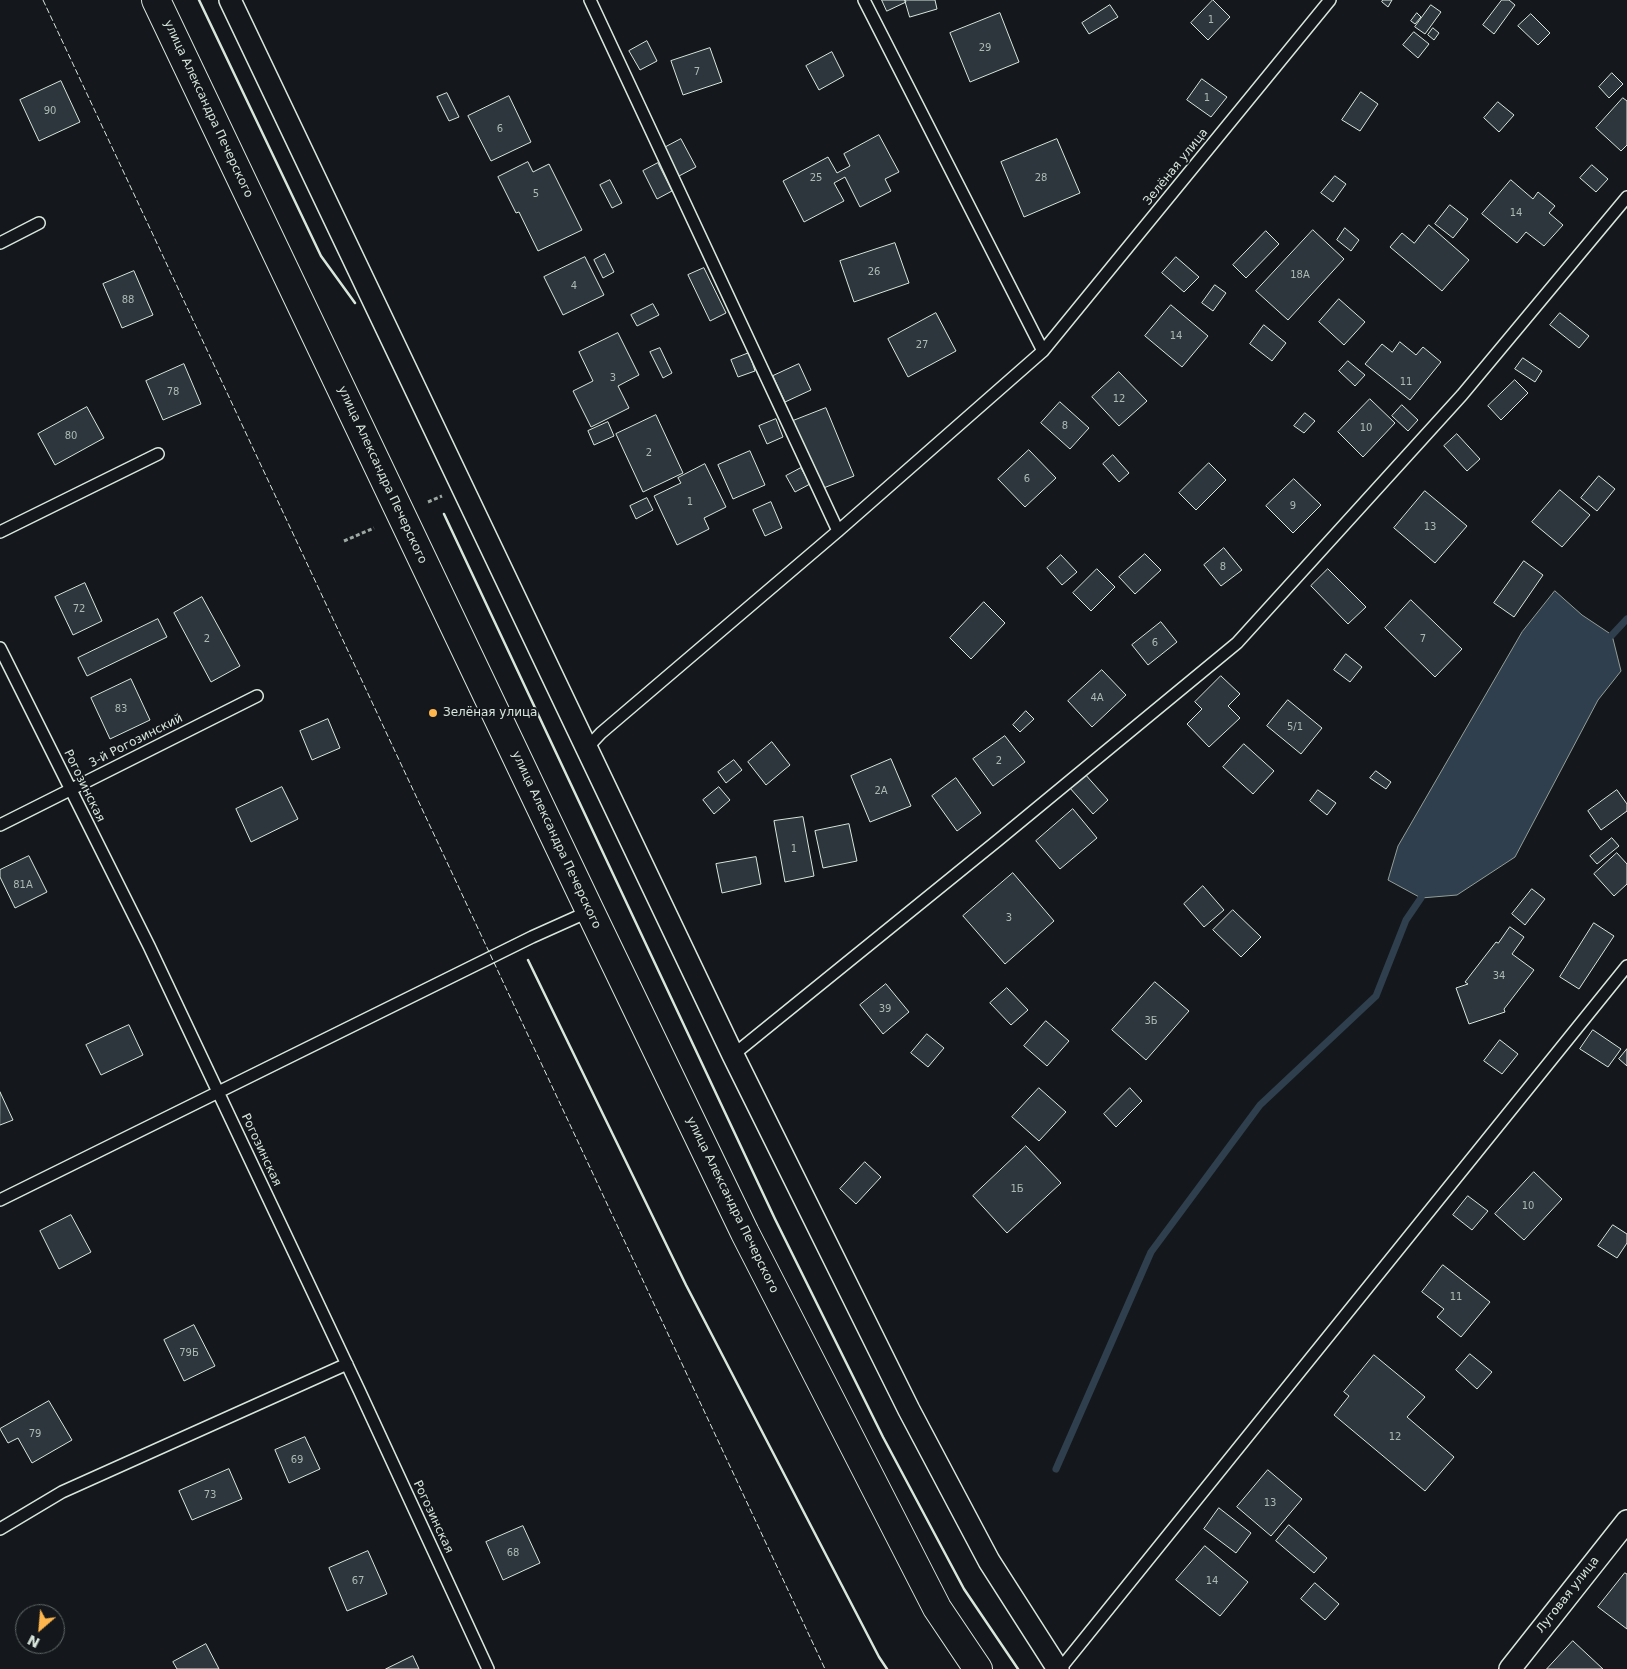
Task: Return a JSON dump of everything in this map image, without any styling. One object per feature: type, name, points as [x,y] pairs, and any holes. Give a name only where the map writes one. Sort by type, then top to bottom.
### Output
[{"type":"main road","name":"улица Александра Печерского","points":[[156,0],[745,1233],[937,1608],[978,1669]]},
{"type":"street","points":[[230,0],[733,1055],[909,1410],[989,1561],[1059,1669]]},
{"type":"street","name":"Луговая улица","points":[[1510,1669],[1627,1522]]},
{"type":"lane","points":[[590,0],[838,531]]},
{"type":"lane","points":[[864,0],[1043,351]]},
{"type":"lane","name":"Зелёная улица","points":[[586,748],[1043,351],[1330,0]]},
{"type":"lane","points":[[733,1055],[1005,835],[1237,643],[1462,395],[1627,196]]},
{"type":"lane","points":[[0,243],[39,222]]},
{"type":"lane","points":[[0,532],[158,454]]},
{"type":"lane","name":"Рогозинская","points":[[0,648],[149,946],[347,1364],[488,1669]]},
{"type":"lane","name":"3-й Рогозинский","points":[[0,825],[257,696]]},
{"type":"lane","points":[[0,1200],[532,936],[590,911]]},
{"type":"lane","points":[[1059,1669],[1627,966]]},
{"type":"lane","points":[[0,1529],[62,1492],[347,1364]]},
{"type":"path","points":[[428,502],[449,492]]},
{"type":"path","points":[[344,541],[374,528]]},
{"type":"water","points":[[1555,591],[1582,615],[1612,635],[1621,671],[1598,700],[1515,857],[1457,895],[1421,898],[1388,880],[1398,846],[1522,632]]},
{"type":"building","points":[[882,0],[905,0],[906,2],[887,11]]},
{"type":"building","points":[[905,0],[935,0],[937,9],[910,17]]},
{"type":"building","points":[[1213,0],[1230,17],[1208,40],[1191,23]]},
{"type":"building","points":[[1383,0],[1392,0],[1388,7],[1382,2]]},
{"type":"building","points":[[1502,0],[1509,0],[1515,5],[1494,34],[1483,25]]},
{"type":"building","points":[[1110,5],[1118,17],[1089,34],[1082,23]]},
{"type":"building","points":[[1431,5],[1441,12],[1425,34],[1415,27]]},
{"type":"building","points":[[1000,13],[1019,62],[970,82],[950,33]]},
{"type":"building","points":[[1417,13],[1421,17],[1415,24],[1411,21]]},
{"type":"building","points":[[1531,14],[1550,33],[1538,45],[1518,26]]},
{"type":"building","points":[[1433,28],[1439,33],[1434,40],[1428,35]]},
{"type":"building","points":[[1414,32],[1429,44],[1418,58],[1403,45]]},
{"type":"building","points":[[647,41],[657,61],[640,70],[629,51]]},
{"type":"building","points":[[710,48],[722,82],[683,95],[671,61]]},
{"type":"building","points":[[832,52],[844,76],[819,90],[806,66]]},
{"type":"building","points":[[1612,73],[1623,84],[1609,98],[1599,87]]},
{"type":"building","points":[[1202,79],[1227,97],[1211,117],[1187,100]]},
{"type":"building","points":[[61,81],[80,122],[39,141],[20,100]]},
{"type":"building","points":[[1361,92],[1378,104],[1360,131],[1342,120]]},
{"type":"building","points":[[447,93],[459,117],[449,121],[437,97]]},
{"type":"building","points":[[509,96],[531,142],[491,161],[468,116]]},
{"type":"building","points":[[1623,98],[1627,101],[1627,145],[1621,151],[1596,128]]},
{"type":"building","points":[[1498,102],[1514,115],[1499,132],[1484,118]]},
{"type":"building","points":[[879,135],[899,172],[885,179],[891,191],[860,207],[845,177],[834,183],[844,201],[804,222],[783,181],[828,157],[837,173],[850,166],[844,154]]},
{"type":"building","points":[[681,139],[696,167],[679,176],[664,148]]},
{"type":"building","points":[[1057,139],[1080,193],[1024,217],[1001,162]]},
{"type":"building","points":[[528,162],[533,172],[549,164],[582,230],[538,251],[519,212],[516,213],[498,177]]},
{"type":"building","points":[[658,163],[672,191],[657,199],[643,171]]},
{"type":"building","points":[[1592,165],[1608,179],[1596,192],[1580,178]]},
{"type":"building","points":[[1335,176],[1346,184],[1333,202],[1321,193]]},
{"type":"building","points":[[610,180],[622,203],[612,208],[600,185]]},
{"type":"building","points":[[1511,180],[1533,199],[1538,192],[1555,206],[1549,213],[1563,225],[1544,246],[1526,232],[1517,243],[1482,214]]},
{"type":"building","points":[[1450,205],[1468,219],[1453,238],[1435,224]]},
{"type":"building","points":[[1429,225],[1469,260],[1442,291],[1390,247],[1402,233],[1414,243]]},
{"type":"building","points":[[1345,228],[1359,240],[1351,251],[1337,240]]},
{"type":"building","points":[[1313,230],[1344,259],[1288,320],[1256,291]]},
{"type":"building","points":[[1266,231],[1279,244],[1246,278],[1233,265]]},
{"type":"building","points":[[895,243],[909,283],[854,302],[840,261]]},
{"type":"building","points":[[605,254],[614,272],[603,278],[594,260]]},
{"type":"building","points":[[585,257],[604,295],[563,315],[544,277]]},
{"type":"building","points":[[1176,257],[1199,277],[1184,292],[1162,273]]},
{"type":"building","points":[[704,268],[726,313],[710,321],[688,275]]},
{"type":"building","points":[[134,271],[153,315],[122,328],[103,284]]},
{"type":"building","points":[[1215,285],[1226,293],[1213,311],[1202,303]]},
{"type":"building","points":[[1339,299],[1365,322],[1344,345],[1319,322]]},
{"type":"building","points":[[653,304],[659,315],[637,326],[631,315]]},
{"type":"building","points":[[1171,305],[1208,336],[1182,367],[1145,336]]},
{"type":"building","points":[[936,313],[956,351],[908,377],[888,339]]},
{"type":"building","points":[[1560,313],[1589,336],[1579,348],[1550,325]]},
{"type":"building","points":[[1264,325],[1286,343],[1272,361],[1250,344]]},
{"type":"building","points":[[618,333],[639,375],[618,386],[629,408],[591,427],[573,391],[593,381],[579,352]]},
{"type":"building","points":[[1400,342],[1416,355],[1423,347],[1441,362],[1410,400],[1365,364],[1382,344],[1392,352]]},
{"type":"building","points":[[660,348],[672,373],[663,378],[650,352]]},
{"type":"building","points":[[749,353],[755,371],[738,377],[731,360]]},
{"type":"building","points":[[1523,358],[1542,371],[1535,382],[1515,369]]},
{"type":"building","points":[[1348,361],[1365,375],[1355,386],[1339,371]]},
{"type":"building","points":[[184,364],[201,404],[163,420],[146,381]]},
{"type":"building","points":[[799,364],[811,390],[785,402],[773,376]]},
{"type":"building","points":[[1119,372],[1147,401],[1119,426],[1092,397]]},
{"type":"building","points":[[1515,380],[1528,393],[1501,420],[1488,406]]},
{"type":"building","points":[[1370,399],[1395,423],[1363,457],[1338,432]]},
{"type":"building","points":[[1060,402],[1089,428],[1070,449],[1041,423]]},
{"type":"building","points":[[1402,405],[1418,420],[1408,431],[1392,416]]},
{"type":"building","points":[[87,407],[104,438],[55,465],[38,434]]},
{"type":"building","points":[[826,408],[854,476],[821,489],[793,421]]},
{"type":"building","points":[[1305,413],[1315,421],[1304,433],[1294,426]]},
{"type":"building","points":[[656,415],[683,473],[643,492],[616,434]]},
{"type":"building","points":[[776,419],[783,437],[767,444],[759,426]]},
{"type":"building","points":[[608,422],[614,436],[594,445],[588,431]]},
{"type":"building","points":[[1457,434],[1480,459],[1467,471],[1444,446]]},
{"type":"building","points":[[1029,450],[1056,478],[1025,507],[998,479]]},
{"type":"building","points":[[750,451],[765,485],[733,499],[718,465]]},
{"type":"building","points":[[1113,455],[1129,473],[1119,482],[1103,464]]},
{"type":"building","points":[[1209,463],[1226,480],[1196,510],[1179,493]]},
{"type":"building","points":[[705,464],[726,507],[704,518],[709,529],[677,545],[654,496],[681,483],[678,478]]},
{"type":"building","points":[[801,468],[810,484],[795,492],[786,476]]},
{"type":"building","points":[[1599,476],[1615,489],[1597,511],[1581,498]]},
{"type":"building","points":[[1294,479],[1321,505],[1293,533],[1266,506]]},
{"type":"building","points":[[1560,490],[1590,515],[1562,547],[1532,522]]},
{"type":"building","points":[[1425,491],[1467,526],[1435,563],[1394,528]]},
{"type":"building","points":[[647,498],[653,510],[636,519],[630,506]]},
{"type":"building","points":[[771,502],[782,528],[765,536],[753,510]]},
{"type":"building","points":[[1224,548],[1242,570],[1221,586],[1204,565]]},
{"type":"building","points":[[1145,554],[1161,570],[1135,594],[1119,577]]},
{"type":"building","points":[[1061,555],[1077,572],[1062,585],[1047,568]]},
{"type":"building","points":[[1524,561],[1543,575],[1514,617],[1494,603]]},
{"type":"building","points":[[1097,569],[1115,587],[1091,611],[1073,593]]},
{"type":"building","points":[[1328,569],[1366,607],[1348,624],[1311,586]]},
{"type":"building","points":[[85,583],[102,621],[73,635],[55,597]]},
{"type":"building","points":[[202,597],[240,666],[211,682],[174,613]]},
{"type":"building","points":[[1411,600],[1462,649],[1435,677],[1385,628]]},
{"type":"building","points":[[984,602],[1005,623],[971,659],[950,638]]},
{"type":"building","points":[[158,619],[167,637],[87,676],[78,658]]},
{"type":"building","points":[[1161,622],[1177,642],[1148,665],[1132,645]]},
{"type":"building","points":[[1346,654],[1362,667],[1350,682],[1334,670]]},
{"type":"building","points":[[1102,670],[1126,695],[1092,727],[1068,701]]},
{"type":"building","points":[[1221,676],[1240,694],[1228,706],[1240,718],[1209,747],[1187,724],[1202,709],[1195,702]]},
{"type":"building","points":[[131,679],[150,720],[110,739],[91,698]]},
{"type":"building","points":[[1288,700],[1322,728],[1301,754],[1267,726]]},
{"type":"building","points":[[1026,711],[1034,719],[1020,732],[1013,725]]},
{"type":"building","points":[[328,719],[340,748],[312,760],[300,731]]},
{"type":"building","points":[[1005,736],[1025,762],[993,786],[973,759]]},
{"type":"building","points":[[772,742],[790,765],[766,785],[748,762]]},
{"type":"building","points":[[1244,744],[1274,771],[1253,794],[1223,767]]},
{"type":"building","points":[[891,759],[911,806],[870,822],[851,776]]},
{"type":"building","points":[[734,760],[742,770],[726,783],[718,772]]},
{"type":"building","points":[[1376,771],[1391,782],[1386,789],[1370,778]]},
{"type":"building","points":[[1084,773],[1108,800],[1093,814],[1069,787]]},
{"type":"building","points":[[956,778],[981,813],[957,831],[932,796]]},
{"type":"building","points":[[282,787],[298,819],[251,842],[236,809]]},
{"type":"building","points":[[719,787],[730,800],[714,814],[703,800]]},
{"type":"building","points":[[1318,790],[1336,803],[1327,815],[1310,801]]},
{"type":"building","points":[[1617,790],[1627,804],[1627,811],[1601,830],[1588,811]]},
{"type":"building","points":[[1073,809],[1097,838],[1060,869],[1036,841]]},
{"type":"building","points":[[803,817],[814,876],[785,882],[774,821]]},
{"type":"building","points":[[849,824],[857,861],[823,868],[815,831]]},
{"type":"building","points":[[1612,838],[1619,846],[1597,864],[1590,856]]},
{"type":"building","points":[[1617,853],[1627,864],[1627,884],[1614,896],[1594,874]]},
{"type":"building","points":[[29,856],[47,892],[15,908],[0,877],[0,870]]},
{"type":"building","points":[[756,857],[761,884],[722,893],[716,864]]},
{"type":"building","points":[[1013,873],[1054,921],[1005,964],[963,916]]},
{"type":"building","points":[[1203,886],[1224,910],[1204,927],[1184,904]]},
{"type":"building","points":[[1532,889],[1545,899],[1525,925],[1512,914]]},
{"type":"building","points":[[1233,910],[1261,937],[1241,957],[1213,930]]},
{"type":"building","points":[[1594,923],[1614,936],[1579,989],[1560,977]]},
{"type":"building","points":[[1510,927],[1524,937],[1512,954],[1534,970],[1504,1009],[1505,1012],[1469,1024],[1456,988],[1468,984],[1465,982]]},
{"type":"building","points":[[1155,982],[1189,1011],[1146,1060],[1112,1030]]},
{"type":"building","points":[[886,984],[909,1012],[883,1034],[860,1005]]},
{"type":"building","points":[[1007,988],[1028,1010],[1011,1025],[990,1003]]},
{"type":"building","points":[[1046,1021],[1069,1041],[1047,1066],[1024,1046]]},
{"type":"building","points":[[129,1025],[143,1055],[101,1075],[86,1045]]},
{"type":"building","points":[[1593,1030],[1621,1049],[1608,1067],[1580,1049]]},
{"type":"building","points":[[927,1034],[944,1048],[928,1067],[911,1053]]},
{"type":"building","points":[[1500,1040],[1518,1054],[1502,1074],[1484,1061]]},
{"type":"building","points":[[1627,1049],[1627,1066],[1619,1059]]},
{"type":"building","points":[[1039,1088],[1066,1112],[1039,1141],[1012,1117]]},
{"type":"building","points":[[1130,1088],[1142,1101],[1116,1127],[1104,1114]]},
{"type":"building","points":[[0,1092],[13,1120],[0,1125]]},
{"type":"building","points":[[1026,1146],[1061,1183],[1007,1233],[973,1196]]},
{"type":"building","points":[[865,1162],[881,1177],[856,1204],[840,1189]]},
{"type":"building","points":[[1534,1172],[1562,1199],[1524,1240],[1495,1214]]},
{"type":"building","points":[[1468,1196],[1488,1211],[1472,1230],[1453,1215]]},
{"type":"building","points":[[71,1215],[91,1252],[59,1269],[40,1231]]},
{"type":"building","points":[[1613,1225],[1627,1234],[1627,1243],[1617,1258],[1598,1246]]},
{"type":"building","points":[[1443,1265],[1490,1302],[1461,1337],[1437,1317],[1444,1309],[1422,1292]]},
{"type":"building","points":[[194,1325],[215,1366],[184,1381],[164,1340]]},
{"type":"building","points":[[1470,1354],[1492,1372],[1477,1389],[1456,1370]]},
{"type":"building","points":[[1374,1355],[1425,1397],[1407,1417],[1454,1457],[1425,1491],[1334,1415],[1349,1396],[1344,1392]]},
{"type":"building","points":[[49,1401],[72,1440],[32,1463],[18,1438],[8,1443],[0,1429]]},
{"type":"building","points":[[305,1437],[320,1469],[289,1483],[275,1450]]},
{"type":"building","points":[[229,1469],[242,1499],[192,1520],[179,1491]]},
{"type":"building","points":[[1268,1470],[1302,1499],[1271,1536],[1237,1507]]},
{"type":"building","points":[[1219,1508],[1251,1533],[1236,1553],[1204,1529]]},
{"type":"building","points":[[1289,1525],[1327,1558],[1314,1573],[1276,1541]]},
{"type":"building","points":[[523,1526],[540,1563],[503,1580],[486,1542]]},
{"type":"building","points":[[1205,1546],[1248,1582],[1220,1616],[1176,1580]]},
{"type":"building","points":[[368,1551],[387,1594],[347,1611],[329,1568]]},
{"type":"building","points":[[1625,1573],[1627,1574],[1627,1629],[1598,1607]]},
{"type":"building","points":[[1315,1583],[1339,1604],[1325,1620],[1301,1599]]},
{"type":"building","points":[[1573,1641],[1603,1669],[1547,1669]]},
{"type":"building","points":[[206,1644],[219,1669],[177,1669],[173,1662]]},
{"type":"building","points":[[413,1656],[419,1669],[386,1669]]},
{"type":"waterway","points":[[1612,635],[1627,619]]},
{"type":"waterway","points":[[1056,1469],[1151,1252],[1260,1105],[1376,996],[1406,920],[1421,898]]},
{"type":"fence","points":[[43,0],[825,1669]]},
{"type":"wall","points":[[199,0],[321,256],[355,303]]},
{"type":"wall","points":[[444,514],[775,1219],[883,1437],[964,1589],[1018,1669]]},
{"type":"wall","points":[[528,960],[686,1285],[879,1657],[887,1669]]},
{"type":"place","name":"Зелёная улица","points":[[433,713]]}]
